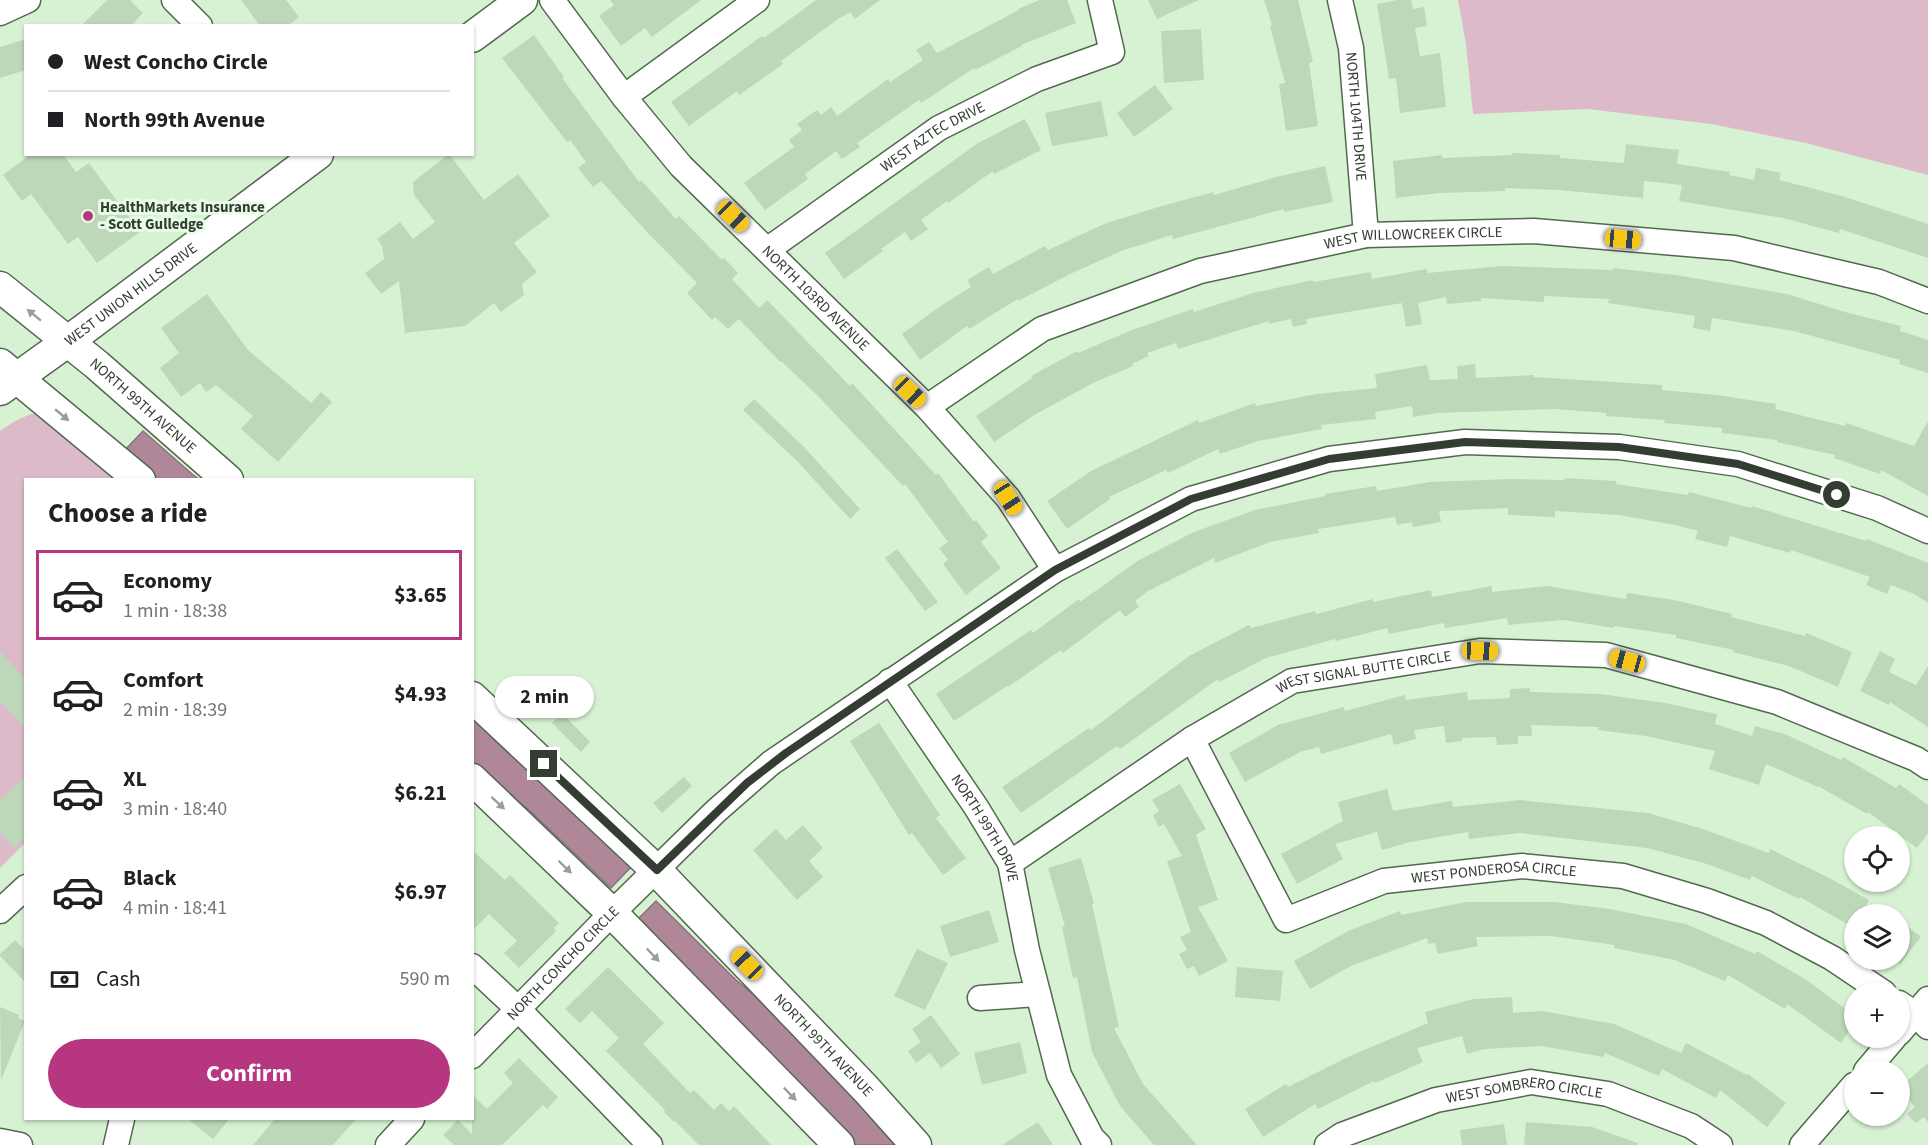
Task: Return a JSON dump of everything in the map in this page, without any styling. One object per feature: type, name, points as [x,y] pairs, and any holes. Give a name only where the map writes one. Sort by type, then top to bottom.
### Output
[{"type":"main road","points":[[474,36],[522,0]]},
{"type":"main road","name":"WEST UNION HILLS DRIVE","points":[[6,377],[67,342],[315,156]]},
{"type":"main road","name":"NORTH 99TH AVENUE","points":[[0,287],[97,365],[226,478]]},
{"type":"main road","points":[[6,377],[137,478]]},
{"type":"main road","name":"NORTH 99TH AVENUE","points":[[474,699],[657,870],[865,1088],[916,1145]]},
{"type":"main road","points":[[474,781],[612,913],[839,1145]]},
{"type":"street","points":[[0,13],[28,0]]},
{"type":"street","points":[[174,0],[198,24]]},
{"type":"street","name":"NORTH 103RD AVENUE","points":[[552,0],[624,97],[681,166],[927,407],[1008,498],[1055,570]]},
{"type":"street","points":[[624,97],[757,0]]},
{"type":"street","name":"WEST AZTEC DRIVE","points":[[767,250],[939,128],[1037,79],[1112,52],[1100,0]]},
{"type":"street","name":"NORTH 104TH DRIVE","points":[[1340,0],[1351,48],[1366,235]]},
{"type":"street","name":"WEST WILLOWCREEK CIRCLE","points":[[927,407],[1042,329],[1200,271],[1366,235],[1534,231],[1734,248],[1879,282],[1928,301]]},
{"type":"street","name":"NORTH CONCHO CIRCLE","points":[[474,1054],[612,913],[755,776],[890,681],[1055,570],[1191,499],[1329,459],[1465,442],[1619,447],[1738,464],[1877,508],[1928,531]]},
{"type":"street","name":"WEST SIGNAL BUTTE CIRCLE","points":[[1010,863],[1192,740],[1292,681],[1480,651],[1606,655],[1777,702],[1916,759],[1928,767]]},
{"type":"street","name":"NORTH 99TH DRIVE","points":[[890,681],[976,807],[1010,863],[1027,950],[1059,1075],[1092,1138],[1099,1145]]},
{"type":"street","name":"WEST PONDEROSA CIRCLE","points":[[1192,740],[1286,920],[1384,881],[1522,866],[1623,876],[1707,901],[1766,923],[1832,958],[1868,982]]},
{"type":"street","points":[[0,911],[24,889]]},
{"type":"street","points":[[474,968],[518,1009],[650,1145]]},
{"type":"street","points":[[980,998],[1038,994]]},
{"type":"street","points":[[1875,1060],[1886,1048]]},
{"type":"street","name":"WEST SOMBRERO CIRCLE","points":[[1327,1145],[1342,1135],[1436,1100],[1531,1083],[1608,1094],[1691,1126],[1720,1145]]},
{"type":"street","points":[[1802,1145],[1844,1097]]},
{"type":"street","points":[[116,1145],[122,1120]]},
{"type":"street","points":[[388,1145],[411,1120]]},
{"type":"street","points":[[0,1141],[20,1145]]},
{"type":"shaded area","points":[[1458,0],[1928,0],[1928,175],[1806,143],[1711,124],[1588,109],[1473,114],[1466,44]]},
{"type":"shaded area","points":[[31,414],[38,414],[119,478],[24,478],[24,844],[0,868],[0,431]]},
{"type":"shaded area","points":[[143,431],[197,478],[154,478],[124,451]]},
{"type":"shaded area","points":[[474,719],[632,866],[611,888],[530,811],[474,766]]},
{"type":"shaded area","points":[[656,901],[736,980],[788,1023],[903,1145],[850,1145],[637,920]]},
{"type":"building","points":[[107,0],[130,0],[143,13],[133,24],[83,24]]},
{"type":"building","points":[[241,0],[286,0],[299,17],[290,24],[259,24]]},
{"type":"building","points":[[610,0],[701,0],[652,37],[645,28],[621,46],[599,16],[614,5]]},
{"type":"building","points":[[816,0],[880,0],[855,19],[850,12],[838,19],[781,61],[783,64],[739,95],[737,91],[689,126],[671,102]]},
{"type":"building","points":[[1040,0],[1067,0],[1076,23],[1021,45],[975,70],[974,68],[921,103],[919,100],[857,143],[860,147],[842,159],[836,151],[805,174],[808,179],[765,210],[744,183],[794,147],[789,140],[802,130],[797,124],[817,110],[821,115],[831,107],[837,116],[888,79],[890,82],[923,60],[916,50],[929,42],[937,53],[1018,9]]},
{"type":"building","points":[[1148,0],[1199,0],[1157,19]]},
{"type":"building","points":[[1264,0],[1298,0],[1313,62],[1309,63],[1318,126],[1286,131],[1279,84],[1285,83]]},
{"type":"building","points":[[1411,0],[1413,9],[1424,7],[1427,26],[1415,28],[1420,56],[1440,53],[1446,107],[1400,113],[1396,78],[1389,79],[1377,4]]},
{"type":"building","points":[[1201,29],[1204,80],[1164,83],[1161,31]]},
{"type":"building","points":[[534,35],[564,77],[562,78],[639,182],[641,180],[676,219],[679,216],[722,260],[724,258],[738,273],[732,279],[759,308],[767,300],[850,386],[852,383],[936,475],[938,473],[974,522],[976,520],[988,536],[981,542],[1001,568],[966,595],[943,564],[948,560],[939,548],[948,542],[905,484],[903,486],[819,397],[780,362],[739,319],[728,329],[715,317],[712,320],[687,293],[697,283],[601,181],[593,187],[578,168],[586,162],[570,140],[567,142],[502,58]]},
{"type":"building","points":[[24,40],[24,71],[0,78],[0,47]]},
{"type":"building","points":[[1155,85],[1173,109],[1134,137],[1117,113]]},
{"type":"building","points":[[1101,101],[1108,136],[1052,146],[1045,113]]},
{"type":"building","points":[[1025,119],[1041,150],[994,174],[993,171],[948,203],[947,201],[921,220],[928,229],[911,241],[905,232],[844,279],[825,253],[978,143]]},
{"type":"building","points":[[1626,144],[1679,150],[1677,164],[1730,172],[1729,175],[1754,180],[1756,168],[1781,173],[1779,180],[1842,196],[1928,224],[1928,258],[1840,229],[1839,233],[1783,218],[1679,201],[1682,185],[1644,181],[1643,198],[1558,190],[1505,188],[1505,191],[1440,193],[1396,198],[1393,161],[1442,155],[1442,158],[1512,155],[1512,153],[1560,155],[1560,158],[1624,163]]},
{"type":"building","name":"HealthMarkets Insurance - Scott Gulledge","points":[[28,156],[64,156],[76,172],[89,163],[140,232],[97,263],[78,237],[68,244],[31,194],[22,201],[3,175]]},
{"type":"building","points":[[446,156],[451,156],[484,200],[518,174],[550,216],[514,243],[537,272],[522,284],[524,295],[501,312],[494,303],[465,326],[405,333],[399,281],[381,294],[365,273],[384,259],[382,246],[377,239],[400,222],[413,239],[435,222],[414,195],[413,182]]},
{"type":"building","points":[[1325,166],[1333,202],[1284,212],[1284,209],[1173,239],[1172,235],[1121,251],[1018,301],[1018,299],[969,329],[967,326],[920,360],[902,334],[971,287],[967,280],[989,267],[993,274],[1045,246],[1048,250],[1104,224],[1155,208]]},
{"type":"building","points":[[1502,266],[1613,270],[1613,268],[1676,275],[1787,294],[1901,326],[1900,331],[1928,340],[1928,373],[1899,364],[1900,360],[1794,331],[1712,318],[1710,331],[1693,328],[1695,316],[1608,303],[1609,299],[1544,296],[1544,302],[1481,298],[1481,301],[1447,304],[1446,297],[1418,303],[1422,324],[1406,327],[1402,303],[1306,319],[1307,324],[1293,327],[1291,319],[1269,324],[1269,321],[1178,349],[1176,343],[1147,353],[1149,356],[1132,364],[1133,366],[1093,383],[1036,414],[994,442],[976,416],[1032,378],[1031,376],[1077,351],[1078,353],[1132,330],[1193,309],[1194,312],[1253,293],[1313,280],[1313,282],[1371,272],[1372,279],[1427,269],[1427,273]]},
{"type":"building","points":[[207,294],[248,350],[311,403],[321,392],[332,402],[278,462],[241,429],[253,416],[216,385],[206,392],[200,383],[181,397],[160,368],[179,353],[161,328]]},
{"type":"building","points":[[1475,364],[1476,378],[1534,375],[1534,377],[1662,385],[1662,390],[1776,404],[1775,409],[1845,426],[1846,423],[1914,446],[1928,421],[1928,496],[1881,470],[1880,474],[1834,458],[1835,455],[1777,442],[1777,440],[1722,433],[1722,428],[1555,409],[1437,413],[1413,417],[1412,406],[1375,412],[1376,419],[1321,425],[1322,429],[1258,441],[1220,454],[1218,449],[1168,473],[1166,470],[1109,497],[1110,499],[1067,529],[1047,501],[1091,471],[1198,420],[1199,423],[1255,403],[1256,406],[1316,394],[1377,388],[1375,374],[1427,365],[1430,380],[1458,379],[1457,366]]},
{"type":"building","points":[[754,399],[806,449],[860,509],[850,519],[797,461],[743,410]]},
{"type":"building","points":[[1565,478],[1616,481],[1616,484],[1688,495],[1689,492],[1751,508],[1752,506],[1866,541],[1867,539],[1928,563],[1928,603],[1914,594],[1891,585],[1887,594],[1866,585],[1870,577],[1791,550],[1790,553],[1730,536],[1727,547],[1695,539],[1698,531],[1675,525],[1619,515],[1555,511],[1555,517],[1508,515],[1508,508],[1439,511],[1441,522],[1413,527],[1412,522],[1397,525],[1395,517],[1318,529],[1319,533],[1270,542],[1215,563],[1214,558],[1148,591],[1135,601],[1139,607],[1125,617],[1120,610],[1063,653],[1061,650],[954,721],[936,694],[1031,630],[1033,633],[1079,599],[1080,602],[1139,560],[1194,532],[1255,510],[1325,496],[1325,494],[1376,486],[1377,491],[1430,482],[1510,479],[1564,480]]},
{"type":"building","points":[[897,549],[938,602],[925,611],[885,558]]},
{"type":"building","points":[[1492,586],[1492,592],[1547,586],[1626,599],[1627,593],[1674,600],[1732,614],[1731,617],[1805,636],[1806,633],[1852,652],[1838,687],[1789,666],[1733,652],[1734,650],[1676,638],[1676,635],[1614,626],[1614,628],[1563,620],[1508,625],[1507,618],[1445,628],[1444,623],[1389,634],[1387,628],[1336,641],[1335,639],[1266,658],[1219,682],[1218,679],[1120,749],[1117,746],[1021,813],[1002,787],[1089,728],[1091,730],[1189,656],[1249,625],[1251,628],[1373,599],[1373,602],[1431,590],[1432,597]]},
{"type":"building","points":[[0,651],[24,678],[24,727],[0,701]]},
{"type":"building","points":[[1880,651],[1895,659],[1889,672],[1916,685],[1928,666],[1928,727],[1890,702],[1889,705],[1860,691]]},
{"type":"building","points":[[1530,688],[1530,692],[1600,694],[1665,703],[1717,714],[1715,724],[1752,736],[1755,726],[1785,734],[1841,760],[1843,757],[1896,788],[1899,784],[1928,805],[1928,833],[1917,848],[1910,843],[1910,826],[1887,826],[1868,812],[1867,814],[1818,786],[1766,764],[1759,785],[1709,769],[1715,751],[1646,736],[1598,730],[1599,727],[1531,725],[1532,736],[1518,736],[1518,744],[1497,745],[1496,737],[1462,738],[1462,741],[1446,743],[1444,726],[1414,730],[1416,739],[1394,745],[1391,734],[1321,754],[1319,747],[1300,752],[1245,782],[1229,753],[1278,725],[1344,707],[1345,711],[1405,695],[1406,700],[1467,692],[1468,700],[1510,698],[1510,689]]},
{"type":"building","points":[[562,713],[590,742],[581,752],[552,723]]},
{"type":"building","points":[[879,723],[940,815],[936,818],[966,858],[943,875],[912,833],[909,835],[850,741]]},
{"type":"building","points":[[684,777],[692,786],[662,813],[653,803]]},
{"type":"building","points":[[24,778],[24,839],[14,848],[0,832],[0,800]]},
{"type":"building","points":[[1180,784],[1206,829],[1196,835],[1218,900],[1198,907],[1228,961],[1199,976],[1194,966],[1187,969],[1179,954],[1187,950],[1180,937],[1191,932],[1167,861],[1182,856],[1164,824],[1159,827],[1153,815],[1159,811],[1152,800]]},
{"type":"building","points":[[1387,789],[1393,811],[1452,801],[1453,807],[1520,800],[1648,813],[1703,829],[1769,853],[1770,849],[1844,886],[1844,892],[1855,892],[1869,900],[1867,904],[1844,904],[1844,922],[1800,897],[1799,899],[1752,876],[1750,880],[1707,864],[1647,848],[1520,833],[1469,839],[1468,832],[1410,842],[1382,850],[1377,832],[1335,844],[1343,859],[1297,884],[1281,854],[1343,821],[1338,802]]},
{"type":"building","points":[[803,825],[823,848],[809,861],[823,877],[797,900],[753,850],[776,829],[786,840]]},
{"type":"building","points":[[474,852],[505,880],[510,875],[559,923],[554,928],[556,931],[519,968],[504,953],[517,941],[489,914],[474,929]]},
{"type":"building","points":[[1081,858],[1094,903],[1092,904],[1119,1027],[1114,1028],[1143,1084],[1197,1145],[1154,1145],[1120,1106],[1092,1052],[1077,977],[1073,978],[1062,927],[1065,926],[1048,868]]},
{"type":"building","points":[[1466,902],[1555,902],[1609,909],[1686,924],[1755,954],[1757,951],[1805,979],[1844,1008],[1844,1039],[1841,1043],[1787,1004],[1785,1009],[1728,975],[1725,981],[1675,960],[1614,948],[1615,945],[1551,936],[1476,937],[1478,946],[1438,954],[1435,943],[1428,944],[1427,938],[1351,966],[1310,989],[1294,961],[1348,931],[1400,911],[1401,915]]},
{"type":"building","points":[[989,910],[999,942],[950,957],[940,926]]},
{"type":"building","points":[[1910,928],[1921,937],[1910,951]]},
{"type":"building","points":[[15,940],[24,949],[24,981],[0,956]]},
{"type":"building","points":[[917,949],[948,963],[925,1010],[894,996]]},
{"type":"building","points":[[608,967],[664,1023],[643,1044],[690,1093],[694,1090],[714,1110],[721,1103],[729,1111],[734,1106],[771,1145],[699,1145],[606,1051],[619,1038],[592,1011],[580,1023],[565,1009]]},
{"type":"building","points":[[1237,967],[1283,971],[1280,1001],[1235,997]]},
{"type":"building","points":[[1512,997],[1513,1013],[1542,1011],[1614,1024],[1681,1053],[1686,1043],[1748,1074],[1786,1103],[1767,1127],[1720,1090],[1716,1098],[1662,1069],[1659,1076],[1605,1053],[1604,1057],[1541,1046],[1485,1049],[1467,1054],[1462,1036],[1417,1048],[1423,1062],[1375,1083],[1374,1081],[1318,1109],[1315,1104],[1263,1137],[1245,1109],[1286,1084],[1288,1087],[1350,1056],[1428,1023],[1425,1012],[1473,999]]},
{"type":"building","points":[[0,1007],[19,1015],[18,1018],[24,1021],[1,1080]]},
{"type":"building","points":[[931,1015],[960,1054],[941,1068],[930,1053],[916,1063],[908,1051],[921,1042],[912,1029]]},
{"type":"building","points":[[1020,1042],[1027,1073],[982,1085],[974,1053]]},
{"type":"building","points":[[519,1058],[558,1097],[547,1109],[543,1105],[502,1145],[454,1145],[443,1135],[458,1120],[472,1134],[474,1096],[487,1109],[513,1083],[504,1073]]},
{"type":"building","points":[[1928,1063],[1928,1122],[1924,1117],[1916,1123],[1910,1117],[1910,1111],[1915,1107],[1910,1101],[1910,1079]]},
{"type":"building","points":[[189,1120],[228,1120],[213,1139]]},
{"type":"building","points":[[274,1120],[355,1120],[333,1145],[253,1145]]},
{"type":"building","points":[[1038,1122],[1053,1145],[1002,1145]]},
{"type":"building","points":[[1526,1122],[1592,1127],[1638,1143],[1638,1145],[1524,1145]]},
{"type":"building","points":[[1504,1124],[1507,1145],[1462,1145],[1460,1130]]},
{"type":"place","name":"HealthMarkets Insurance - Scott Gulledge","points":[[88,216]]},
{"type":"route","points":[[544,764],[657,870],[716,811],[771,763],[1055,570],[1191,499],[1329,459],[1465,442],[1619,447],[1738,464],[1837,495]]}]
